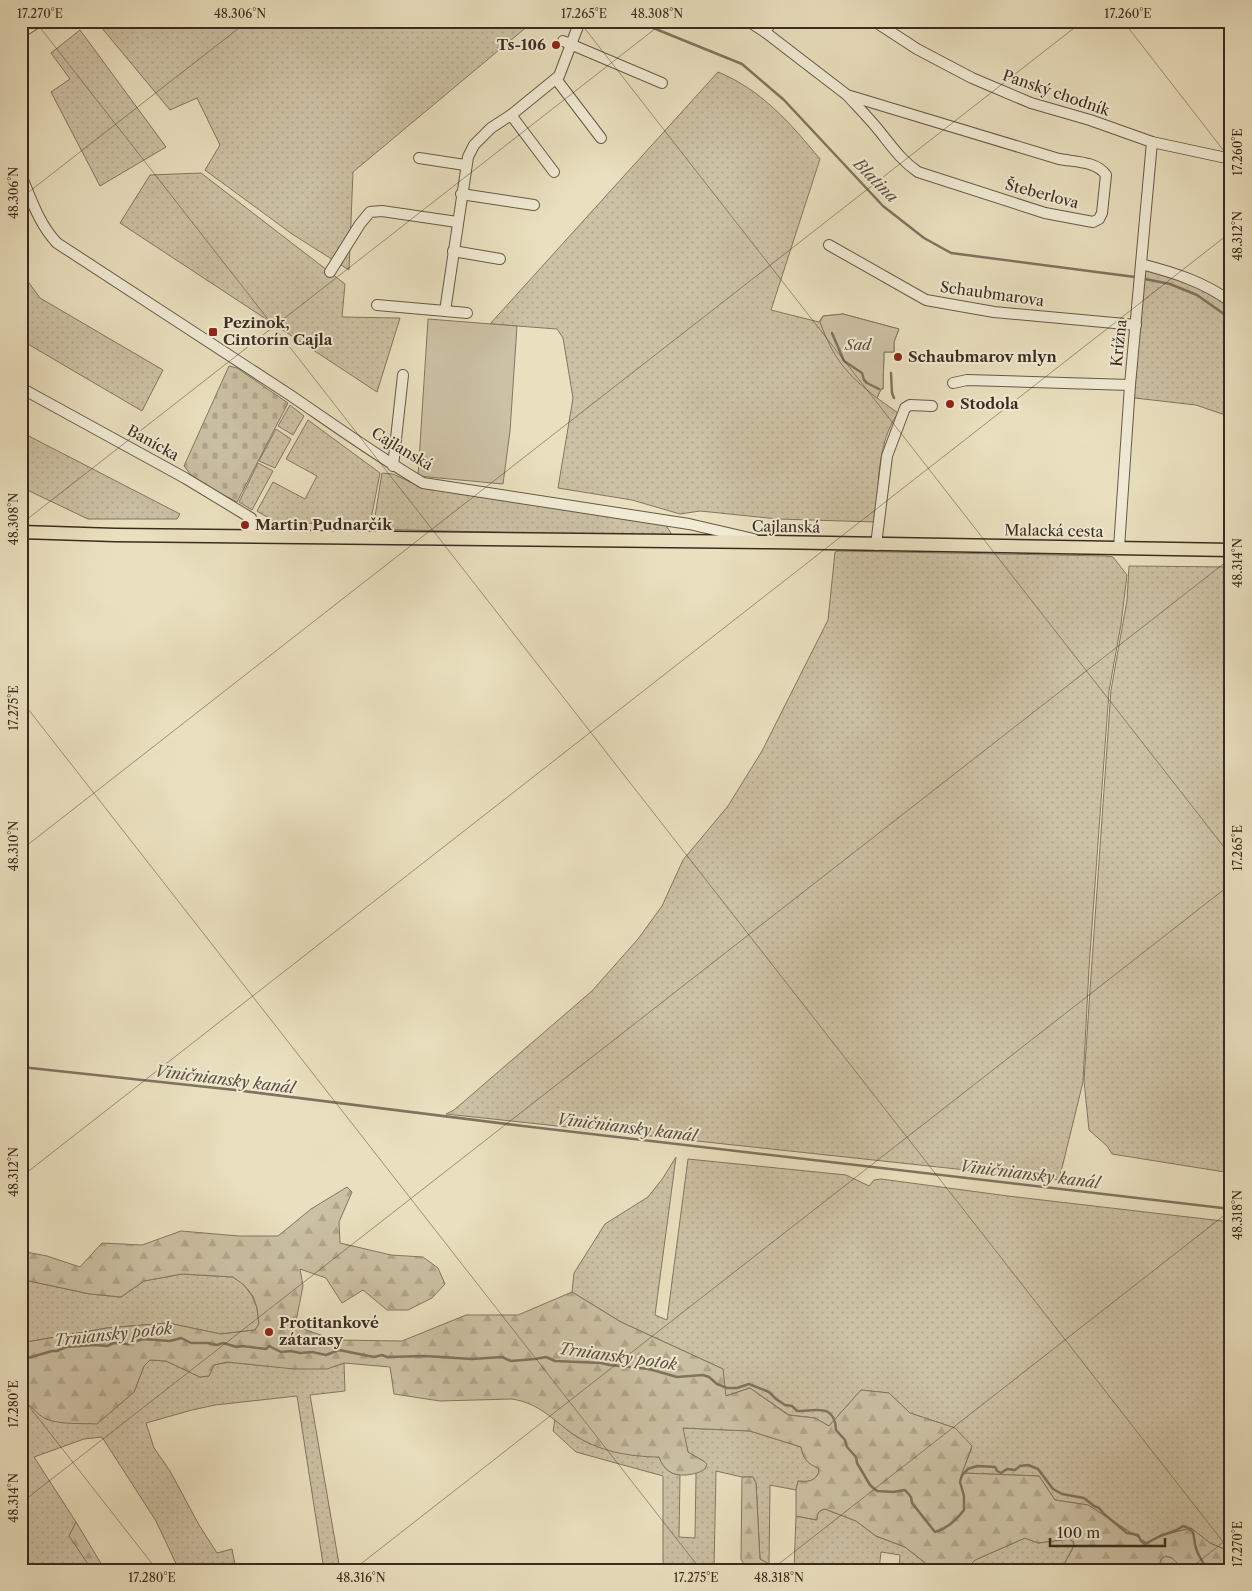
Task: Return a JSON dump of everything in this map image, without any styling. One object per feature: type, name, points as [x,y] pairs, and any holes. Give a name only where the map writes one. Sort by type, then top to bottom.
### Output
[{"type":"main road","name":"Cajlanská","points":[[21,532],[115,535],[770,542],[876,545]]},
{"type":"main road","name":"Malacká cesta","points":[[876,545],[1231,550]]},
{"type":"street","points":[[21,33],[39,21]]},
{"type":"street","points":[[444,311],[465,165],[468,157],[474,145],[483,136],[559,76],[567,42],[580,21]]},
{"type":"street","name":"Šteberlova","points":[[748,21],[847,95],[907,164],[923,174],[1045,213],[1093,222],[1102,213],[1106,175],[1102,169],[1059,159],[847,95]]},
{"type":"street","points":[[765,32],[772,21]]},
{"type":"street","name":"Panský chodník","points":[[874,21],[917,49],[1001,91],[1031,103],[1152,142],[1231,158]]},
{"type":"street","points":[[567,42],[662,83]]},
{"type":"street","points":[[556,79],[601,138]]},
{"type":"street","points":[[868,118],[883,105]]},
{"type":"street","points":[[511,115],[554,172]]},
{"type":"street","name":"Krížna","points":[[1119,548],[1130,385],[1152,142]]},
{"type":"street","points":[[419,158],[465,165]]},
{"type":"street","name":"Cajlanská","points":[[21,175],[40,220],[48,234],[57,243],[231,356],[393,466],[423,483],[688,524],[770,542]]},
{"type":"street","points":[[461,194],[534,205]]},
{"type":"street","points":[[330,272],[360,224],[370,212],[382,211],[458,222]]},
{"type":"street","name":"Schaubmarova","points":[[829,245],[926,300],[994,312],[1136,325]]},
{"type":"street","points":[[453,251],[500,259]]},
{"type":"street","points":[[1140,266],[1166,270],[1190,279],[1231,302]]},
{"type":"street","points":[[378,305],[467,313]]},
{"type":"street","points":[[393,466],[402,375]]},
{"type":"street","points":[[953,383],[967,380],[1130,385]]},
{"type":"street","name":"Banícka","points":[[21,388],[184,478],[251,518],[252,537]]},
{"type":"street","points":[[876,545],[887,456],[905,408],[910,405],[932,406]]},
{"type":"street","points":[[688,524],[688,542]]},
{"type":"green space","points":[[96,21],[531,21],[529,25],[353,172],[349,270],[292,234],[205,170],[220,145],[197,98],[170,110]]},
{"type":"green space","points":[[80,30],[166,147],[100,186],[51,92],[70,79],[51,53]]},
{"type":"green space","points":[[718,72],[748,88],[775,109],[820,159],[771,310],[819,322],[823,316],[843,314],[899,329],[894,342],[894,352],[884,352],[883,389],[881,389],[877,398],[898,413],[891,425],[882,452],[878,480],[876,522],[778,519],[700,511],[680,514],[632,500],[558,488],[573,398],[563,338],[557,329],[490,324]]},
{"type":"green space","points":[[201,173],[345,284],[342,317],[400,318],[377,392],[120,223],[150,175]]},
{"type":"green space","points":[[1141,265],[1166,270],[1231,302],[1231,417],[1196,405],[1126,397]]},
{"type":"green space","points":[[21,272],[40,298],[163,370],[142,411],[21,340]]},
{"type":"green space","name":"Sad","points":[[843,314],[899,329],[894,342],[894,352],[884,352],[883,389],[881,389],[877,398],[842,365],[825,335],[820,322],[823,316]]},
{"type":"green space","points":[[428,319],[517,326],[510,431],[503,484],[418,476]]},
{"type":"green space","points":[[229,366],[237,368],[288,403],[237,502],[195,480],[184,466]]},
{"type":"green space","points":[[290,405],[304,416],[293,435],[278,426]]},
{"type":"green space","points":[[308,420],[380,473],[370,524],[277,523],[257,511],[273,482],[305,499],[317,476],[286,459]]},
{"type":"green space","points":[[276,429],[291,439],[275,468],[259,461]]},
{"type":"green space","points":[[21,432],[180,514],[177,519],[88,519],[21,487]]},
{"type":"green space","points":[[258,463],[273,471],[252,510],[239,502]]},
{"type":"green space","points":[[382,473],[393,474],[423,488],[663,524],[671,533],[670,537],[373,529]]},
{"type":"green space","points":[[835,552],[1106,556],[1113,557],[1127,575],[1121,624],[1109,691],[1089,968],[1083,1082],[1059,1180],[446,1114],[454,1110],[592,991],[638,939],[662,906],[683,860],[728,806],[762,751],[828,620]]},
{"type":"green space","points":[[1129,566],[1231,567],[1231,1173],[1112,1154],[1107,1146],[1089,1130],[1084,1081],[1111,690],[1127,600]]},
{"type":"green space","points":[[676,1157],[655,1315],[667,1320],[688,1159],[846,1175],[869,1186],[874,1180],[881,1179],[1231,1222],[1231,1552],[1210,1543],[1191,1528],[1164,1535],[1147,1543],[1088,1505],[1055,1500],[1039,1476],[962,1473],[972,1447],[955,1428],[910,1413],[889,1393],[861,1390],[829,1426],[815,1418],[789,1415],[750,1388],[725,1396],[723,1369],[621,1322],[572,1292],[574,1273],[605,1224],[648,1197]]},
{"type":"green space","points":[[347,1187],[352,1192],[339,1222],[340,1243],[391,1255],[423,1257],[438,1268],[445,1284],[432,1298],[408,1310],[387,1310],[363,1290],[342,1303],[326,1278],[300,1269],[303,1286],[295,1326],[335,1340],[402,1341],[466,1315],[518,1315],[572,1292],[621,1322],[723,1369],[726,1396],[750,1388],[788,1415],[815,1418],[829,1426],[861,1390],[889,1393],[910,1413],[955,1428],[972,1446],[962,1473],[1039,1476],[1055,1500],[1088,1505],[1147,1543],[1164,1535],[1191,1528],[1210,1543],[1231,1552],[1231,1570],[1184,1570],[1172,1558],[1166,1556],[1161,1559],[1160,1563],[1165,1570],[1063,1570],[1074,1542],[1069,1539],[1038,1543],[1025,1538],[975,1560],[970,1565],[969,1570],[926,1570],[928,1565],[905,1547],[876,1536],[856,1521],[825,1509],[819,1512],[817,1520],[796,1516],[798,1481],[810,1481],[819,1472],[818,1468],[806,1460],[801,1447],[750,1431],[683,1428],[688,1452],[707,1464],[705,1469],[698,1472],[686,1475],[677,1474],[666,1469],[659,1457],[625,1454],[592,1445],[573,1434],[538,1408],[522,1401],[512,1399],[440,1401],[394,1394],[390,1367],[344,1363],[327,1369],[294,1369],[227,1362],[214,1365],[209,1376],[200,1377],[166,1361],[150,1360],[144,1366],[134,1392],[97,1424],[52,1421],[40,1415],[21,1400],[21,1343],[107,1328],[168,1323],[221,1334],[255,1330],[259,1324],[253,1296],[244,1285],[233,1277],[182,1274],[144,1281],[121,1297],[90,1294],[29,1281],[21,1282],[21,1251],[47,1256],[80,1267],[102,1243],[142,1245],[181,1231],[239,1236],[278,1236],[311,1209]]},
{"type":"green space","points":[[182,1274],[233,1277],[244,1285],[252,1296],[257,1308],[259,1324],[255,1330],[221,1334],[168,1323],[107,1328],[21,1343],[21,1282],[29,1281],[90,1294],[121,1297],[144,1281]]},
{"type":"green space","points":[[150,1360],[166,1361],[200,1377],[209,1376],[214,1365],[226,1363],[286,1367],[336,1366],[344,1363],[345,1391],[310,1395],[340,1570],[324,1570],[297,1396],[215,1405],[146,1423],[154,1448],[170,1471],[199,1525],[217,1553],[232,1549],[236,1570],[179,1570],[156,1521],[102,1437],[84,1439],[34,1457],[76,1522],[70,1536],[92,1570],[21,1570],[21,1400],[28,1403],[45,1418],[134,1392],[144,1366]]},
{"type":"green space","points":[[555,1419],[571,1433],[590,1444],[659,1457],[667,1469],[680,1475],[679,1537],[695,1538],[696,1473],[701,1471],[705,1462],[688,1452],[682,1428],[750,1431],[801,1447],[806,1460],[818,1468],[819,1472],[810,1481],[798,1481],[796,1490],[770,1485],[769,1564],[760,1559],[756,1483],[753,1477],[742,1477],[716,1471],[714,1570],[663,1570],[663,1476],[576,1452],[553,1431]]},
{"type":"green space","points":[[742,1477],[753,1477],[756,1483],[760,1559],[769,1564],[769,1570],[747,1570],[741,1559]]},
{"type":"green space","points":[[825,1509],[856,1521],[876,1536],[905,1547],[928,1565],[926,1570],[899,1570],[900,1555],[881,1552],[879,1570],[858,1568],[856,1570],[794,1570],[796,1516],[816,1520],[819,1513]]},
{"type":"green space","points":[[76,1522],[105,1570],[92,1570],[69,1536]]},
{"type":"green space","points":[[1025,1538],[1038,1543],[1069,1539],[1074,1542],[1063,1570],[969,1570],[970,1565],[975,1560]]},
{"type":"green space","points":[[1163,1557],[1172,1558],[1184,1570],[1165,1570],[1160,1563]]},
{"type":"waterway","name":"Blatina","points":[[636,21],[742,64],[784,100],[883,206],[924,238],[951,253],[1135,277]]},
{"type":"waterway","name":"Blatina","points":[[1145,279],[1170,284],[1197,295],[1231,319]]},
{"type":"waterway","points":[[832,333],[844,361],[862,373],[867,383],[879,389]]},
{"type":"waterway","points":[[891,373],[894,398]]},
{"type":"waterway","name":"Viničniansky kanál","points":[[21,1067],[235,1090],[523,1126],[1231,1209]]},
{"type":"waterway","name":"Trniansky potok","points":[[21,1360],[66,1347],[107,1346],[114,1343],[128,1344],[143,1339],[170,1341],[181,1338],[191,1343],[217,1345],[223,1343],[237,1347],[266,1349],[269,1346],[281,1352],[312,1352],[326,1355],[339,1350],[374,1357],[382,1355],[387,1357],[425,1356],[472,1359],[502,1357],[511,1361],[546,1357],[555,1361],[601,1363],[649,1369],[677,1377],[703,1375],[727,1388],[737,1388],[749,1384],[769,1392],[776,1399],[785,1405],[792,1406],[797,1411],[823,1410],[828,1412],[835,1421],[836,1430],[856,1457],[857,1463],[870,1485],[877,1491],[893,1492],[905,1490],[911,1497],[912,1503],[935,1532],[951,1523],[964,1510],[964,1496],[960,1482],[962,1475],[968,1469],[977,1466],[995,1467],[1001,1473],[1007,1469],[1015,1470],[1020,1466],[1028,1465],[1038,1469],[1053,1489],[1062,1494],[1084,1498],[1099,1508],[1127,1533],[1138,1535],[1145,1544],[1183,1526],[1188,1528],[1193,1532],[1198,1554],[1208,1570]]},
{"type":"place","name":"Ts-106","points":[[556,45]]},
{"type":"place","name":"Pezinok, Cintorín Cajla","points":[[213,332]]},
{"type":"place","name":"Schaubmarov mlyn","points":[[898,357]]},
{"type":"place","name":"Stodola","points":[[950,404]]},
{"type":"place","name":"Martin Pudnarčík","points":[[245,525]]},
{"type":"place","name":"Protitankové zátarasy","points":[[269,1332]]}]
